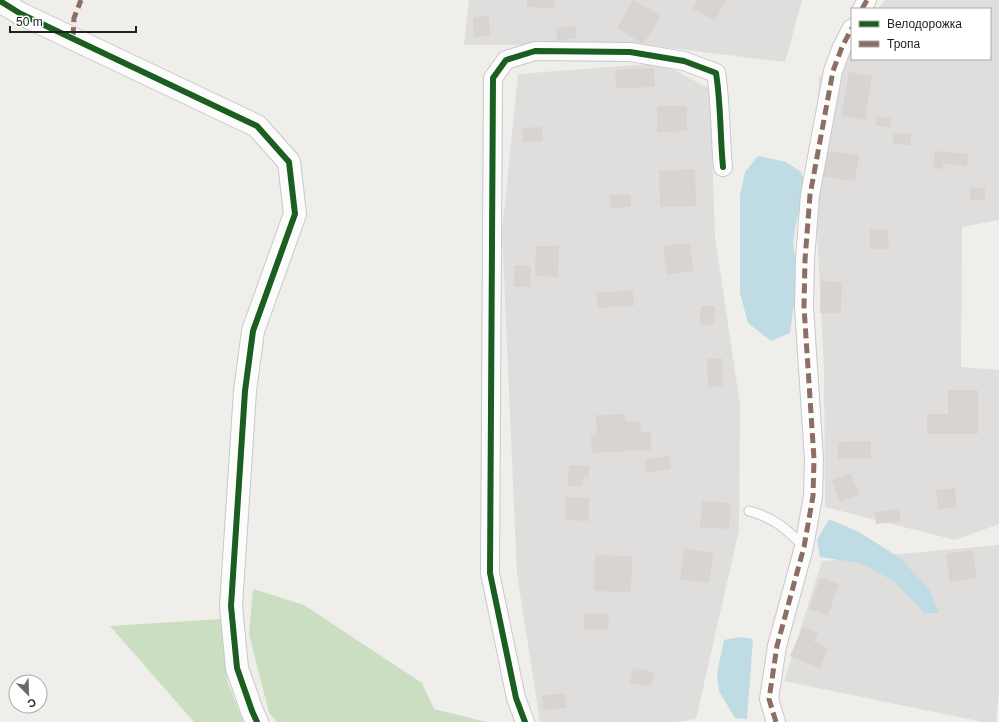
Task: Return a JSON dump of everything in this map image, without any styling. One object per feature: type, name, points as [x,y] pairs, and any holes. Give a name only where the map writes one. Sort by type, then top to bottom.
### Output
[{"type":"street","points":[[0,1],[21,14],[257,126],[289,162],[295,214],[253,331],[245,391],[231,606],[237,668],[257,722]]},
{"type":"street","points":[[776,722],[769,699],[777,646],[804,547],[813,496],[814,459],[804,307],[805,260],[810,195],[833,71],[842,46],[851,30]]},
{"type":"street","points":[[525,722],[516,698],[490,573],[493,78],[506,60],[535,51],[630,52],[684,61],[716,73],[720,98],[720,140],[724,167]]},
{"type":"lane","points":[[749,511],[766,516],[786,528],[804,547]]},
{"type":"shaded area","points":[[469,0],[802,0],[785,62],[645,45],[464,45]]},
{"type":"shaded area","points":[[885,0],[999,0],[999,220],[962,227],[961,367],[999,370],[999,524],[955,540],[825,507],[824,370],[815,190],[819,78],[851,41],[851,60],[991,60],[991,8],[879,8]]},
{"type":"shaded area","points":[[661,63],[710,89],[715,236],[740,405],[739,530],[696,719],[675,722],[540,722],[517,574],[502,232],[518,74]]},
{"type":"shaded area","points":[[999,545],[999,691],[996,722],[983,722],[784,681],[822,561]]},
{"type":"green space","points":[[253,589],[304,605],[422,683],[434,709],[486,722],[277,722],[269,713],[249,634]]},
{"type":"green space","points":[[222,619],[227,680],[243,722],[194,722],[110,626]]},
{"type":"water","points":[[758,156],[786,162],[801,172],[806,187],[796,224],[793,242],[796,262],[796,289],[790,333],[771,341],[748,323],[740,293],[740,195],[745,172]]},
{"type":"water","points":[[829,519],[859,532],[900,558],[930,590],[939,613],[924,613],[894,581],[860,563],[820,557],[817,540]]},
{"type":"water","points":[[740,637],[753,639],[747,719],[735,718],[719,691],[717,673],[724,640]]},
{"type":"building","points":[[527,0],[555,0],[554,8],[527,7]]},
{"type":"building","points":[[633,0],[661,16],[643,44],[617,28]]},
{"type":"building","points":[[697,0],[726,0],[715,21],[693,9]]},
{"type":"building","points":[[489,16],[490,36],[474,37],[473,17]]},
{"type":"building","points":[[575,26],[577,38],[557,41],[556,28]]},
{"type":"building","points":[[654,68],[655,87],[616,88],[615,70]]},
{"type":"building","points":[[849,72],[872,76],[865,120],[841,116]]},
{"type":"building","points":[[657,106],[687,106],[687,131],[657,132]]},
{"type":"building","points":[[876,117],[891,117],[891,127],[876,126]]},
{"type":"building","points":[[542,127],[543,141],[523,142],[522,128]]},
{"type":"building","points":[[893,133],[911,133],[911,145],[893,144]]},
{"type":"building","points":[[823,150],[859,155],[855,181],[819,176]]},
{"type":"building","points":[[935,151],[968,154],[967,166],[943,164],[943,169],[933,168]]},
{"type":"building","points":[[695,169],[696,206],[660,207],[659,171]]},
{"type":"building","points":[[970,187],[985,188],[985,200],[970,200]]},
{"type":"building","points":[[630,194],[631,207],[611,208],[610,195]]},
{"type":"building","points":[[870,229],[888,229],[889,249],[870,249]]},
{"type":"building","points":[[690,243],[693,271],[667,275],[663,246]]},
{"type":"building","points":[[536,246],[559,246],[558,277],[535,276]]},
{"type":"building","points":[[514,265],[531,266],[530,287],[514,287]]},
{"type":"building","points":[[821,281],[842,282],[841,313],[820,313]]},
{"type":"building","points":[[633,290],[634,306],[598,308],[596,293]]},
{"type":"building","points":[[701,306],[715,306],[714,325],[700,325]]},
{"type":"building","points":[[722,358],[723,386],[708,387],[707,359]]},
{"type":"building","points":[[948,390],[978,390],[978,434],[927,434],[927,414],[948,414]]},
{"type":"building","points":[[625,414],[626,422],[640,421],[641,432],[651,431],[651,450],[592,453],[591,435],[597,435],[596,415]]},
{"type":"building","points":[[871,441],[871,458],[838,459],[838,442]]},
{"type":"building","points":[[669,456],[671,469],[647,473],[645,460]]},
{"type":"building","points":[[569,465],[589,466],[589,477],[583,477],[582,486],[568,486]]},
{"type":"building","points":[[851,473],[859,495],[840,502],[832,480]]},
{"type":"building","points":[[955,488],[957,508],[938,509],[936,490]]},
{"type":"building","points":[[566,497],[589,498],[589,521],[565,520]]},
{"type":"building","points":[[702,501],[731,503],[729,529],[700,527]]},
{"type":"building","points":[[899,509],[900,521],[876,524],[874,512]]},
{"type":"building","points":[[684,549],[713,553],[709,583],[680,579]]},
{"type":"building","points":[[973,550],[977,578],[950,582],[946,554]]},
{"type":"building","points":[[595,555],[632,556],[631,592],[594,591]]},
{"type":"building","points":[[820,578],[839,584],[828,615],[809,609]]},
{"type":"building","points":[[584,613],[609,614],[608,630],[584,629]]},
{"type":"building","points":[[803,627],[818,633],[814,642],[828,648],[820,668],[790,656]]},
{"type":"building","points":[[633,668],[654,672],[651,687],[630,683]]},
{"type":"building","points":[[565,693],[567,708],[543,710],[542,696]]},
{"type":"marked path","points":[[73,37],[74,18],[81,0]]},
{"type":"marked path","points":[[863,8],[867,0]]},
{"type":"marked path","points":[[776,722],[769,699],[777,646],[804,547],[813,496],[814,459],[804,307],[805,260],[810,195],[833,71],[842,47],[851,30]]},
{"type":"cycle path","points":[[0,1],[21,14],[257,126],[289,162],[295,214],[253,331],[245,391],[231,606],[237,668],[257,722]]},
{"type":"cycle path","points":[[525,722],[516,698],[490,573],[493,78],[506,60],[535,51],[630,52],[684,61],[716,73],[719,96],[723,167]]}]
